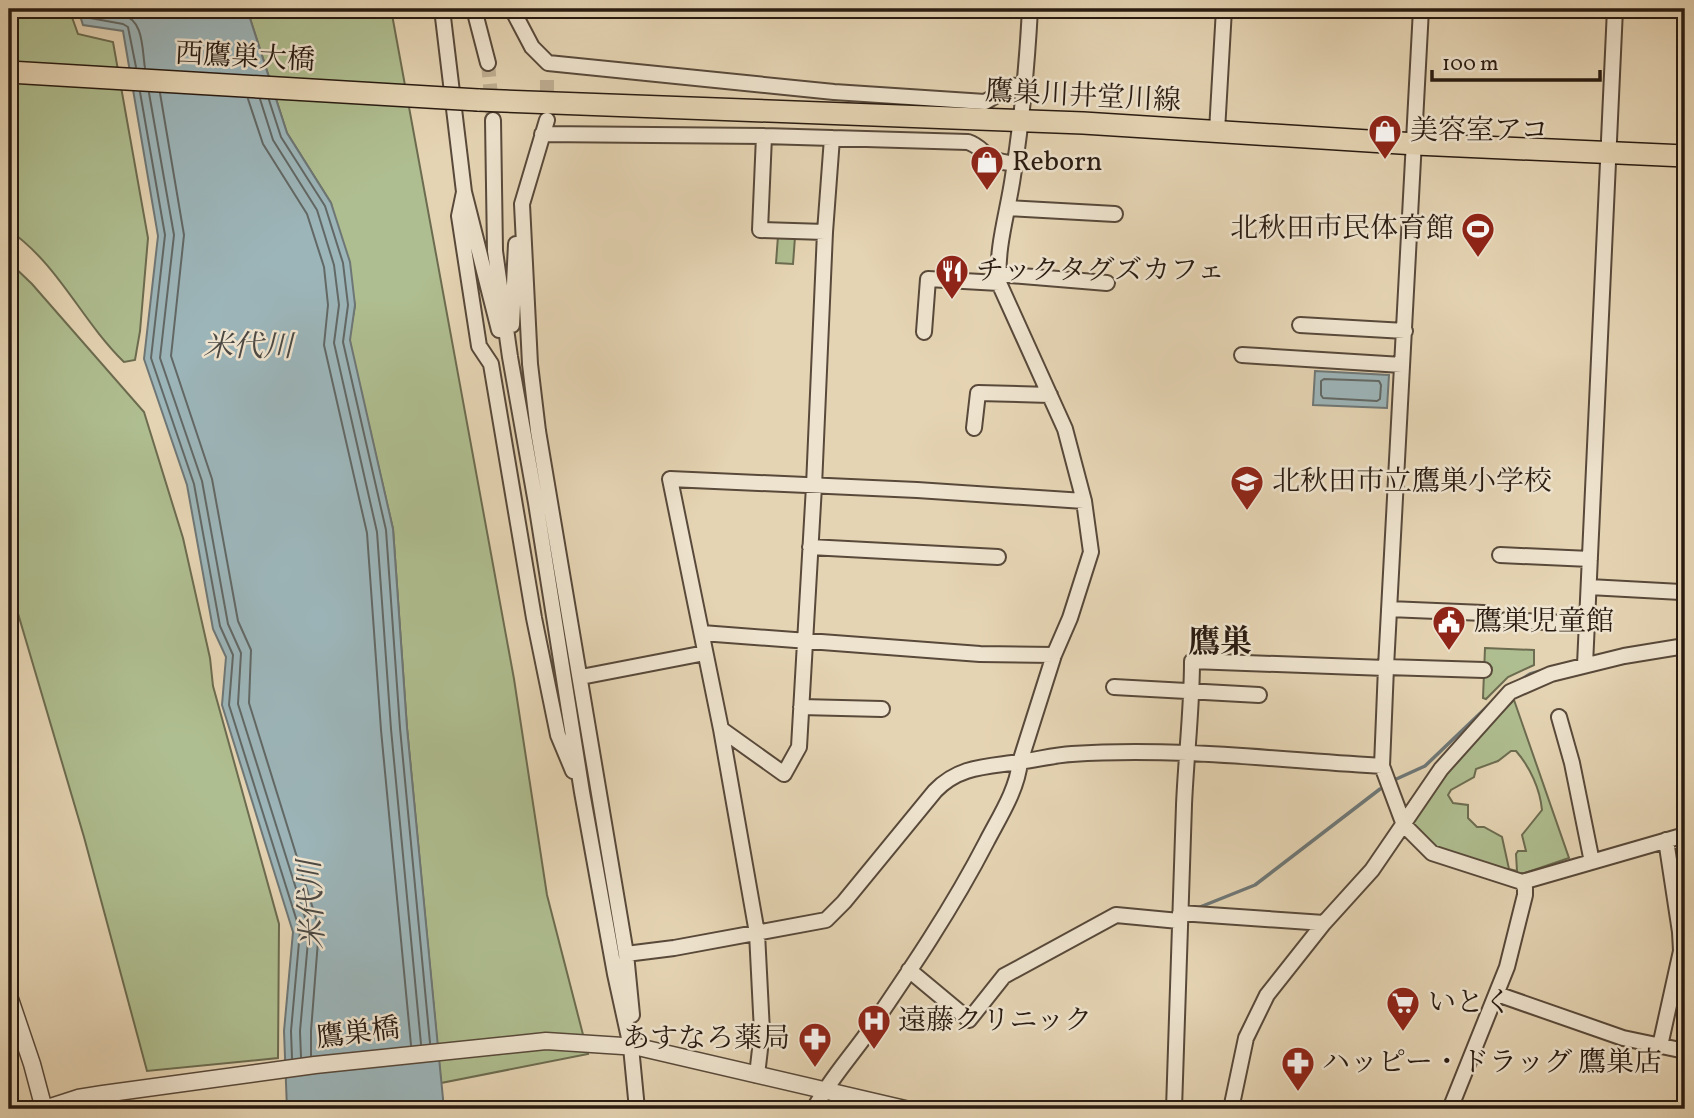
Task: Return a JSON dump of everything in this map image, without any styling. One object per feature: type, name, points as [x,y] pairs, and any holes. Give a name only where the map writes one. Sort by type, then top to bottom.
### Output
[{"type":"main road","name":"西鷹巣大橋","points":[[9,72],[478,100]]},
{"type":"main road","name":"鷹巣川井堂川線","points":[[478,100],[1022,121],[1416,144],[1685,156]]},
{"type":"street","points":[[442,9],[464,192],[498,328],[510,358]]},
{"type":"street","points":[[474,9],[488,63]]},
{"type":"street","points":[[512,9],[532,47],[548,63],[834,92],[985,102],[1012,86],[1026,85]]},
{"type":"street","points":[[814,1109],[824,1090],[946,916],[1001,815],[1018,775],[1054,655],[1070,618],[1091,552],[1084,501],[1065,429],[998,279],[1000,241],[1022,121],[1030,9]]},
{"type":"street","points":[[1217,131],[1224,9]]},
{"type":"street","points":[[1421,9],[1382,766],[1404,825],[1432,853],[1522,882],[1685,835]]},
{"type":"street","points":[[1585,665],[1615,9]]},
{"type":"street","points":[[547,80],[548,63]]},
{"type":"street","points":[[493,120],[495,251],[510,358],[582,792],[630,1047],[637,1109]]},
{"type":"street","points":[[510,358],[516,225],[545,127],[968,142],[978,145],[988,156],[998,161],[1015,164]]},
{"type":"street","points":[[764,136],[760,230],[825,232]]},
{"type":"street","points":[[721,729],[784,774],[799,747],[832,138]]},
{"type":"street","points":[[464,192],[459,216],[479,346],[491,364],[534,618],[558,735],[582,792]]},
{"type":"street","points":[[522,204],[530,364],[538,431],[626,954],[631,1012],[630,1047]]},
{"type":"street","points":[[1008,208],[1115,214]]},
{"type":"street","points":[[923,332],[928,279],[1107,283]]},
{"type":"street","points":[[1300,325],[1405,331]]},
{"type":"street","points":[[1242,355],[1402,365]]},
{"type":"street","points":[[974,428],[978,393],[1050,396]]},
{"type":"street","points":[[757,1075],[762,1032],[757,933],[721,729],[670,479],[1084,501]]},
{"type":"street","points":[[810,547],[998,557]]},
{"type":"street","points":[[1500,555],[1590,559]]},
{"type":"street","points":[[1589,587],[1681,592]]},
{"type":"street","points":[[1389,609],[1484,613]]},
{"type":"street","points":[[1506,620],[1587,624]]},
{"type":"street","points":[[702,633],[980,654],[1054,655]]},
{"type":"street","points":[[1231,1109],[1246,1038],[1267,995],[1324,923],[1372,870],[1441,769],[1510,692],[1551,674],[1585,665],[1685,646]]},
{"type":"street","points":[[581,677],[705,653]]},
{"type":"street","points":[[1174,1109],[1179,917],[1192,661],[1484,670]]},
{"type":"street","points":[[1114,687],[1259,695]]},
{"type":"street","points":[[801,707],[882,709]]},
{"type":"street","points":[[1559,717],[1572,763],[1592,862]]},
{"type":"street","points":[[626,954],[674,948],[826,920],[947,779],[965,770],[1069,754],[1186,754],[1382,766]]},
{"type":"street","points":[[1660,1046],[1683,951],[1666,840]]},
{"type":"street","points":[[1450,1109],[1510,956],[1525,895],[1522,882]]},
{"type":"street","points":[[909,970],[969,1020],[1004,976],[1116,915],[1324,923]]},
{"type":"street","points":[[1497,993],[1623,1038],[1685,1051]]},
{"type":"street","name":"鷹巣橋","points":[[9,996],[44,1109],[78,1098],[315,1065],[512,1043],[558,1041],[630,1047],[905,1109]]},
{"type":"green space","points":[[9,9],[69,9],[78,34],[113,42],[148,238],[135,360],[124,362],[95,329],[42,259],[9,230]]},
{"type":"green space","points":[[247,9],[391,9],[514,679],[547,895],[588,1054],[441,1083],[407,728],[393,529],[349,340],[355,305],[331,203],[287,133]]},
{"type":"green space","points":[[778,236],[795,237],[793,264],[776,263]]},
{"type":"green space","points":[[9,262],[32,284],[144,412],[183,538],[210,658],[213,686],[279,924],[278,1058],[147,1071],[84,837],[9,583]]},
{"type":"green space","points":[[1485,648],[1534,650],[1534,665],[1508,677],[1486,699],[1483,698]]},
{"type":"green space","points":[[1514,700],[1569,858],[1519,875],[1439,851],[1417,832],[1411,822],[1444,771]],"holes":[[[1516,751],[1534,779],[1542,810],[1522,835],[1526,851],[1518,851],[1516,854],[1517,871],[1509,869],[1502,837],[1484,827],[1477,827],[1468,818],[1468,805],[1453,803],[1448,795],[1451,790],[1474,777],[1476,769]]]},
{"type":"water","name":"米代川","points":[[78,9],[247,9],[287,133],[331,203],[350,262],[355,305],[350,340],[393,529],[407,728],[444,1109],[287,1109],[284,1031],[293,932],[222,705],[226,657],[213,629],[187,485],[144,359],[158,236],[123,31],[83,25]]},
{"type":"water","points":[[1315,371],[1389,375],[1387,408],[1313,405]]},
{"type":"waterway","points":[[1519,681],[1544,670]]},
{"type":"waterway","points":[[1392,781],[1425,766],[1491,703]]},
{"type":"waterway","points":[[1195,909],[1255,885],[1380,789]]},
{"type":"tunnel","points":[[488,63],[493,120]]},
{"type":"tunnel","points":[[547,80],[547,112]]},
{"type":"place","name":"美容室アコ","points":[[1385,161]]},
{"type":"place","name":"Reborn","points":[[987,192]]},
{"type":"place","name":"北秋田市民体育館","points":[[1478,259]]},
{"type":"place","name":"チックタグズカフェ","points":[[952,301]]},
{"type":"place","name":"北秋田市立鷹巣小学校","points":[[1247,512]]},
{"type":"place","name":"鷹巣児童館","points":[[1449,652]]},
{"type":"place","name":"いとく","points":[[1403,1033]]},
{"type":"place","name":"遠藤クリニック","points":[[874,1051]]},
{"type":"place","name":"あすなろ薬局","points":[[815,1069]]},
{"type":"place","name":"ハッピー・ドラッグ 鷹巣店","points":[[1298,1093]]},
{"type":"district","name":"鷹巣","points":[[1220,644]]}]
